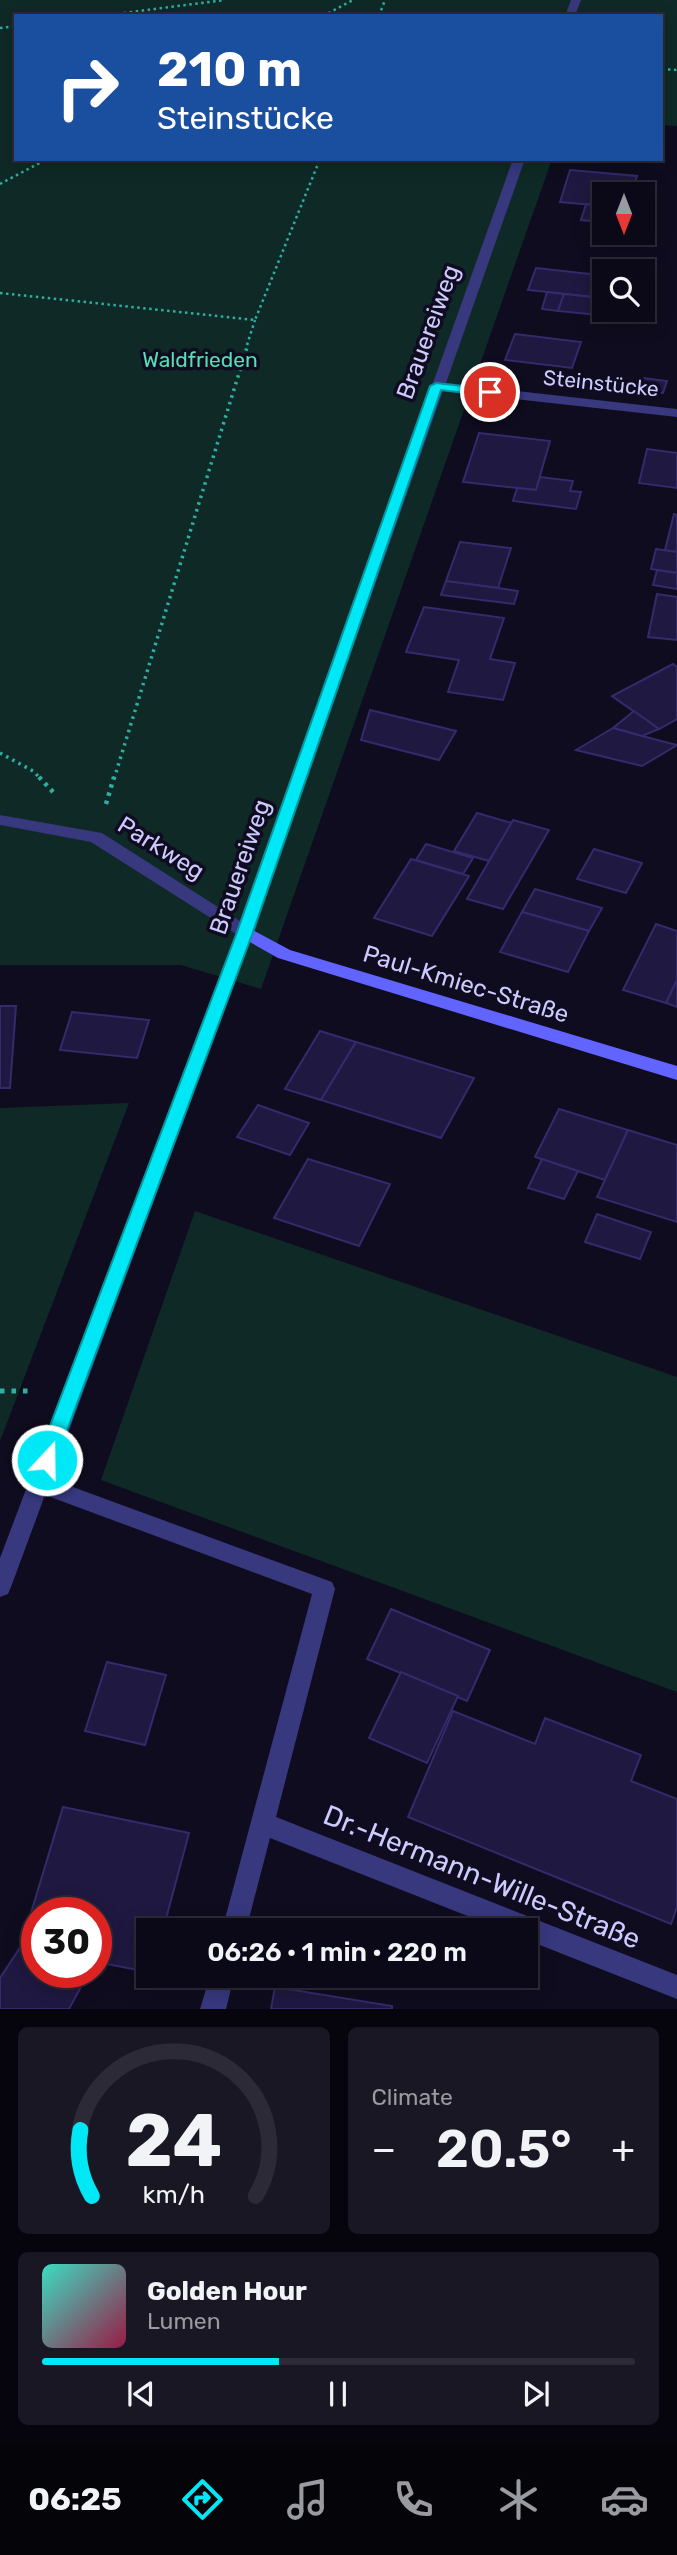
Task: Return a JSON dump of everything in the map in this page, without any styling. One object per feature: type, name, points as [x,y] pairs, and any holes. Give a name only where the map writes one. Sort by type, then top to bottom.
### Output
[{"type":"street","name":"Brauereiweg","points":[[0,1587],[245,932],[436,386],[518,161]]},
{"type":"street","name":"Steinstücke","points":[[436,386],[677,413]]},
{"type":"street","name":"Parkweg","points":[[0,820],[96,836],[245,932]]},
{"type":"street","name":"Paul-Kmiec-Straße","points":[[245,932],[284,954],[677,1073]]},
{"type":"street","points":[[38,1483],[324,1589],[237,1918]]},
{"type":"street","name":"Dr.-Hermann-Wille-Straße","points":[[264,1824],[677,1987]]},
{"type":"street","points":[[213,2009],[219,1988]]},
{"type":"path","points":[[116,14],[225,0]]},
{"type":"path","points":[[327,14],[353,0]]},
{"type":"path","points":[[0,184],[43,161]]},
{"type":"path","points":[[96,836],[255,320],[319,161]]},
{"type":"path","points":[[0,293],[255,320]]},
{"type":"green space","name":"Waldfrieden","points":[[0,0],[677,0],[677,126],[663,125],[663,14],[14,14],[14,161],[551,161],[261,989],[181,965],[0,965]]},
{"type":"green space","points":[[129,1103],[0,1441],[0,1108]]},
{"type":"green space","points":[[195,1211],[677,1377],[677,1692],[101,1480]]},
{"type":"building","points":[[570,170],[637,176],[635,182],[592,182],[592,205],[560,202]]},
{"type":"building","points":[[586,204],[592,205],[592,221],[581,220]]},
{"type":"building","points":[[536,268],[592,274],[592,297],[528,290]]},
{"type":"building","points":[[547,292],[564,294],[558,311],[542,309]]},
{"type":"building","points":[[564,294],[592,297],[592,314],[558,311]]},
{"type":"building","points":[[515,334],[581,342],[572,368],[505,360]]},
{"type":"building","points":[[643,378],[667,381],[663,393],[639,390]]},
{"type":"building","points":[[479,433],[550,441],[536,490],[463,482]]},
{"type":"building","points":[[647,449],[677,453],[677,488],[639,483]]},
{"type":"building","points":[[540,477],[573,481],[570,491],[581,492],[576,509],[513,501],[517,488],[536,490]]},
{"type":"building","points":[[674,514],[677,515],[677,552],[665,550]]},
{"type":"building","points":[[460,542],[511,548],[498,588],[446,581]]},
{"type":"building","points":[[656,549],[677,552],[677,573],[651,569]]},
{"type":"building","points":[[657,570],[677,573],[677,589],[653,585]]},
{"type":"building","points":[[446,581],[518,591],[514,604],[441,595]]},
{"type":"building","points":[[657,594],[677,597],[677,640],[648,637]]},
{"type":"building","points":[[424,607],[504,618],[490,659],[515,663],[503,700],[448,692],[459,660],[406,652]]},
{"type":"building","points":[[673,664],[677,667],[677,719],[659,729],[612,696]]},
{"type":"building","points":[[370,710],[456,731],[439,760],[361,740]]},
{"type":"building","points":[[634,711],[659,729],[642,736],[613,728]]},
{"type":"building","points":[[613,728],[677,745],[642,766],[576,750]]},
{"type":"building","points":[[477,813],[512,823],[489,861],[454,851]]},
{"type":"building","points":[[513,820],[549,830],[503,909],[467,899]]},
{"type":"building","points":[[426,844],[473,858],[463,874],[416,860]]},
{"type":"building","points":[[594,849],[642,863],[626,893],[577,879]]},
{"type":"building","points":[[411,859],[469,876],[432,936],[374,918]]},
{"type":"building","points":[[535,889],[602,908],[589,931],[522,912]]},
{"type":"building","points":[[522,912],[589,931],[568,972],[500,952]]},
{"type":"building","points":[[656,924],[677,931],[677,980],[666,1003],[623,990]]},
{"type":"building","points":[[677,980],[677,1007],[666,1003]]},
{"type":"building","points":[[0,1006],[16,1006],[10,1088],[0,1088]]},
{"type":"building","points":[[72,1012],[149,1020],[137,1058],[60,1050]]},
{"type":"building","points":[[320,1031],[356,1042],[321,1100],[285,1089]]},
{"type":"building","points":[[356,1042],[474,1078],[441,1138],[321,1100]]},
{"type":"building","points":[[258,1105],[309,1123],[290,1155],[237,1137]]},
{"type":"building","points":[[559,1109],[628,1130],[605,1180],[535,1157]]},
{"type":"building","points":[[628,1130],[677,1145],[677,1222],[597,1197]]},
{"type":"building","points":[[308,1159],[390,1184],[359,1246],[274,1218]]},
{"type":"building","points":[[542,1159],[578,1171],[564,1199],[528,1188]]},
{"type":"building","points":[[597,1214],[651,1232],[640,1259],[585,1242]]},
{"type":"building","points":[[391,1609],[490,1650],[467,1701],[367,1659]]},
{"type":"building","points":[[107,1662],[166,1675],[145,1745],[85,1731]]},
{"type":"building","points":[[401,1672],[458,1696],[427,1763],[369,1738]]},
{"type":"building","points":[[453,1711],[535,1744],[545,1718],[641,1755],[631,1781],[677,1799],[677,1907],[671,1924],[408,1817]]},
{"type":"building","points":[[63,1807],[189,1833],[166,1918],[136,1918],[136,1970],[112,1965],[112,1897],[36,1897]]},
{"type":"building","points":[[21,1946],[21,1988],[80,1988],[69,2009],[0,2009],[0,1978]]},
{"type":"building","points":[[275,1988],[392,2006],[392,2009],[271,2009]]},
{"type":"route","points":[[47,1460],[245,932],[436,386],[490,392]]}]
